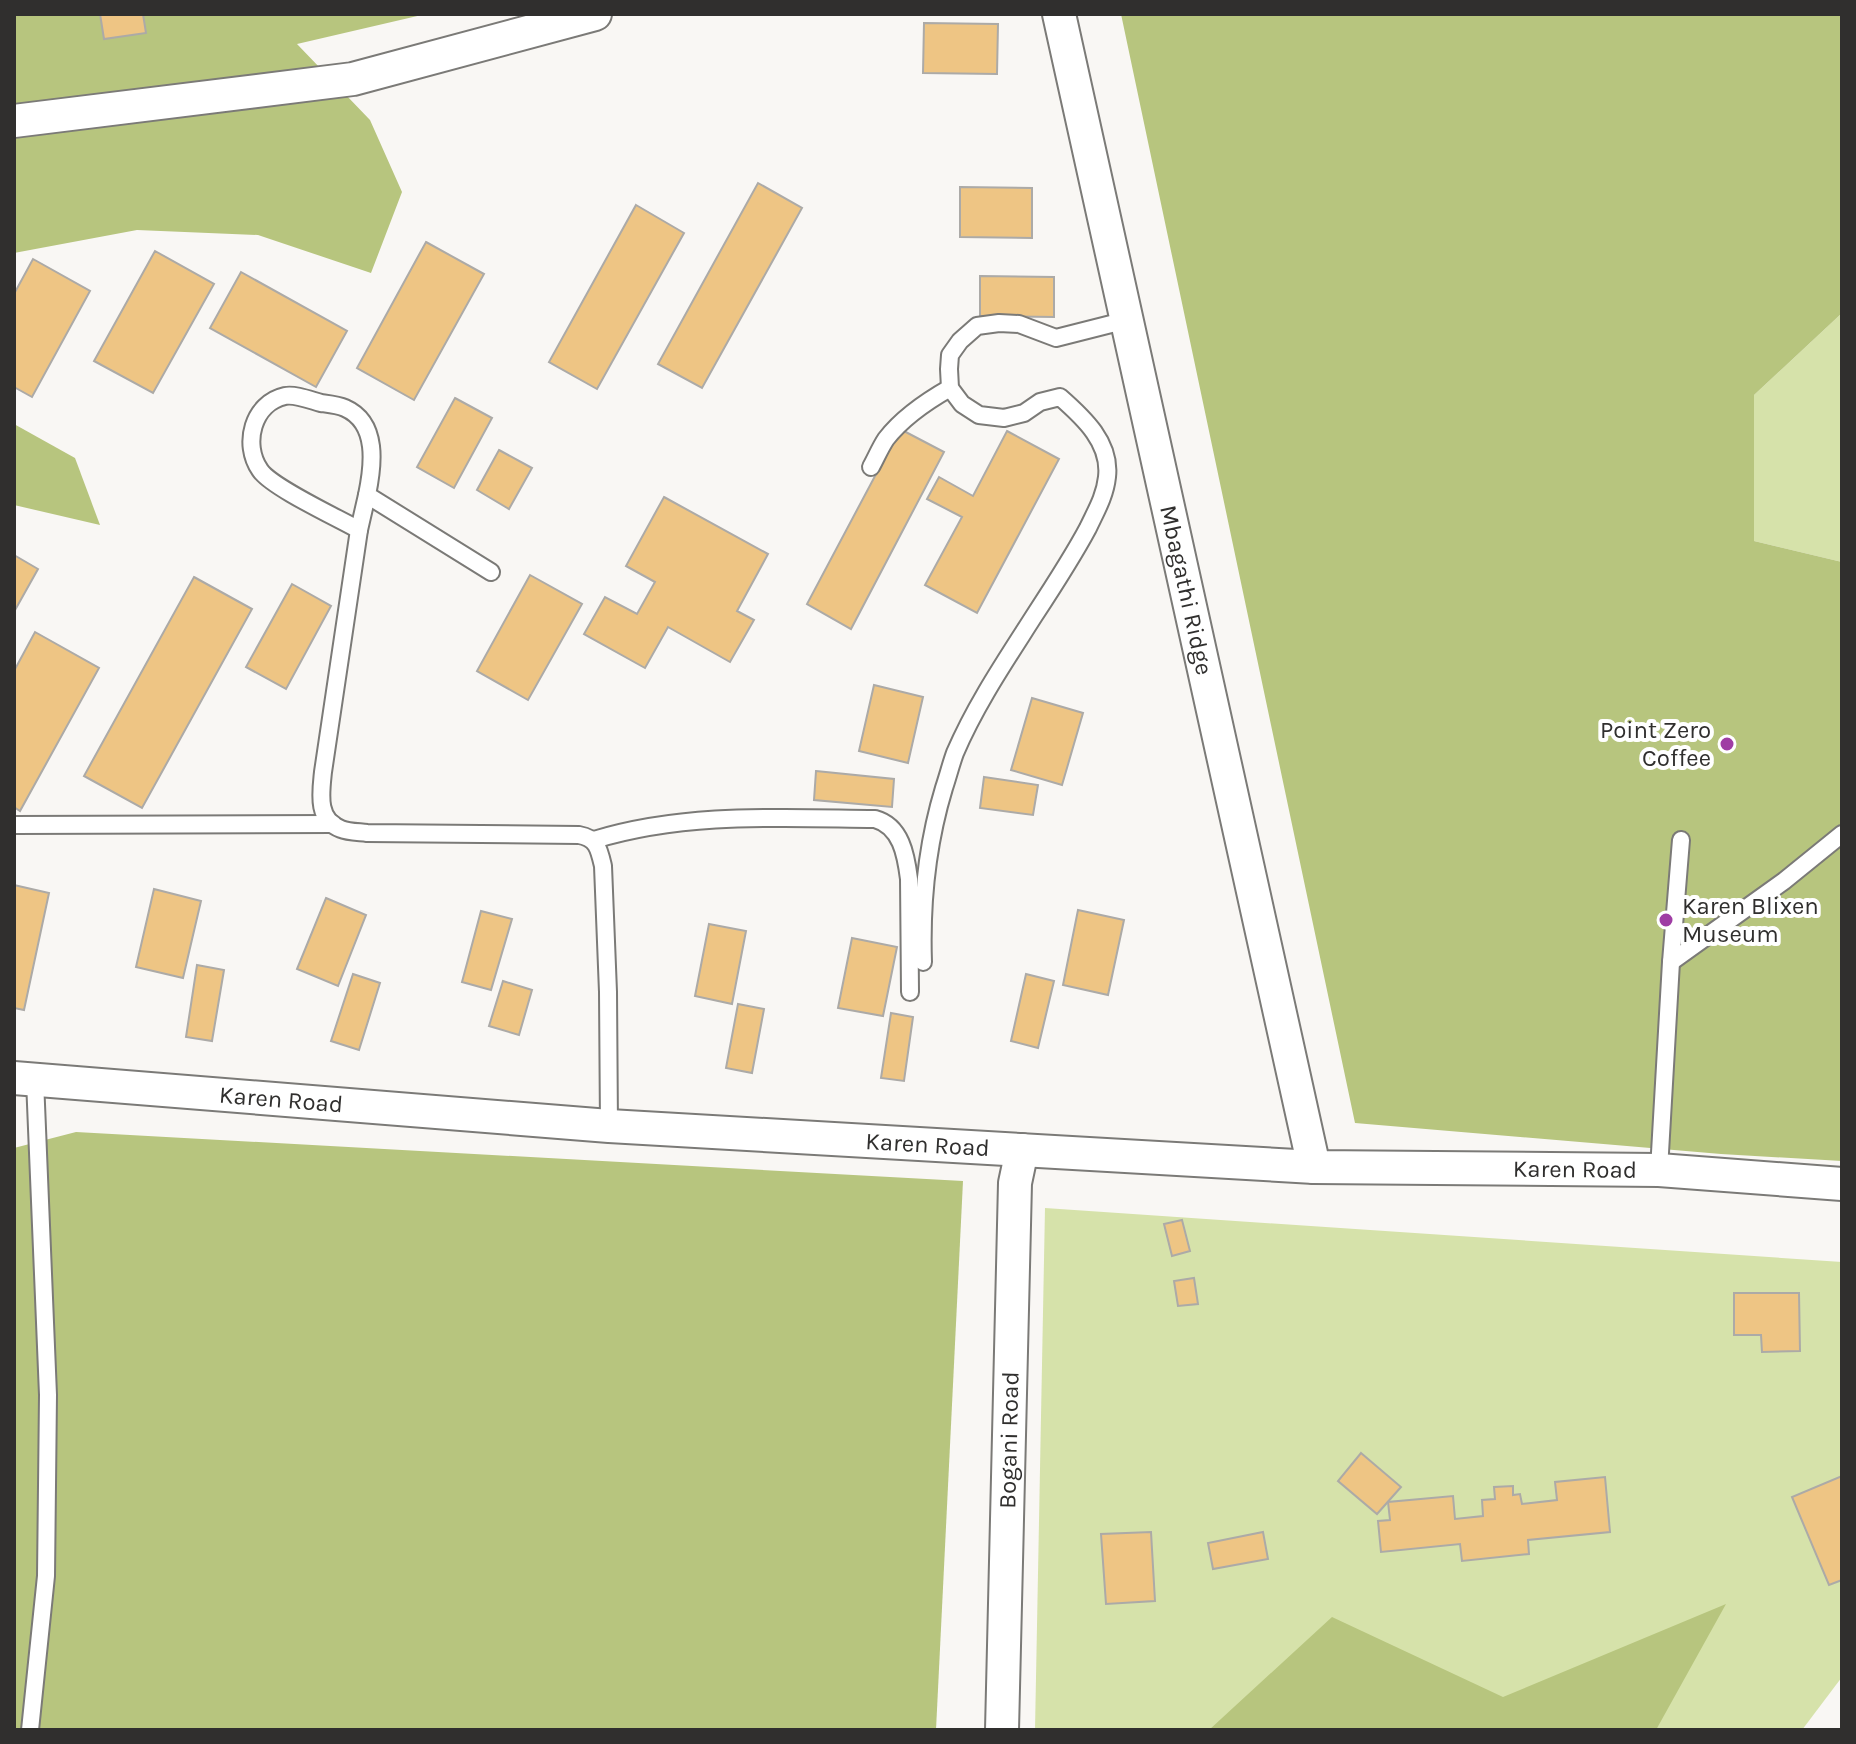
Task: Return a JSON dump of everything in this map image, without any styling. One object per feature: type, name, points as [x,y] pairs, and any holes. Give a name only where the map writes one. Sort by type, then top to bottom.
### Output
[{"type":"street","points":[[14,121],[353,79],[595,14]]},
{"type":"street","name":"Mbagathi Ridge","points":[[1059,14],[1314,1167]]},
{"type":"street","name":"Karen Road","points":[[24,1079],[609,1126],[1314,1167],[1659,1170],[1842,1184]]},
{"type":"street","name":"Bogani Road","points":[[1002,1730],[1015,1183],[1022,1150]]},
{"type":"lane","points":[[923,962],[922,927],[929,852],[955,754],[984,695],[1075,552],[1104,496],[1108,475],[1106,456],[1096,433],[1060,397],[1004,418],[979,415],[962,404],[950,388],[950,355],[977,326],[1019,324],[1056,338],[1127,320]]},
{"type":"lane","points":[[871,467],[886,440],[903,422],[930,399],[950,388]]},
{"type":"lane","points":[[359,530],[281,487],[260,471],[251,450],[250,431],[272,400],[288,395],[345,409],[362,421],[371,443],[371,474],[359,530],[320,797],[323,812],[342,830],[367,833],[579,835],[594,840],[603,866],[609,1126]]},
{"type":"lane","points":[[367,495],[491,572]]},
{"type":"lane","points":[[594,840],[651,825],[710,820],[846,818],[886,822],[903,844],[907,861],[910,992]]},
{"type":"lane","points":[[14,825],[333,824]]},
{"type":"lane","points":[[1671,962],[1784,881],[1842,834]]},
{"type":"lane","points":[[1659,1170],[1681,840]]},
{"type":"lane","points":[[24,1079],[48,1395],[46,1576],[30,1730]]},
{"type":"green space","points":[[14,14],[426,14],[297,44],[370,120],[402,192],[371,273],[258,235],[137,230],[14,253]]},
{"type":"green space","points":[[1121,14],[1842,14],[1842,313],[1754,395],[1754,541],[1842,562],[1842,1161],[1721,1154],[1355,1123]]},
{"type":"green space","points":[[1842,313],[1842,562],[1754,541],[1754,395]]},
{"type":"green space","points":[[14,424],[75,458],[100,525],[14,505]]},
{"type":"green space","points":[[76,1132],[963,1181],[936,1730],[14,1730],[14,1148]]},
{"type":"green space","points":[[1045,1208],[1842,1262],[1842,1677],[1802,1730],[1035,1730]]},
{"type":"green space","points":[[1726,1604],[1656,1730],[1209,1730],[1332,1617],[1503,1697]]},
{"type":"building","points":[[100,14],[143,14],[146,33],[104,39]]},
{"type":"building","points":[[924,23],[998,24],[997,74],[923,73]]},
{"type":"building","points":[[758,183],[802,208],[702,388],[658,364]]},
{"type":"building","points":[[960,187],[1032,188],[1032,238],[960,237]]},
{"type":"building","points":[[636,205],[684,233],[597,389],[549,362]]},
{"type":"building","points":[[426,242],[484,274],[414,400],[357,368]]},
{"type":"building","points":[[155,251],[214,284],[153,393],[94,361]]},
{"type":"building","points":[[33,259],[90,291],[32,397],[14,387],[14,294]]},
{"type":"building","points":[[241,272],[347,331],[316,387],[210,328]]},
{"type":"building","points":[[980,276],[1054,277],[1054,317],[980,316]]},
{"type":"building","points":[[455,398],[492,418],[454,488],[417,467]]},
{"type":"building","points":[[900,429],[944,452],[851,629],[807,604]]},
{"type":"building","points":[[1007,431],[1059,459],[977,613],[925,585],[962,517],[927,499],[939,477],[973,496]]},
{"type":"building","points":[[499,450],[532,468],[509,509],[477,490]]},
{"type":"building","points":[[664,497],[768,554],[737,611],[754,620],[730,662],[668,627],[645,668],[584,634],[605,597],[637,614],[655,582],[626,566]]},
{"type":"building","points":[[14,555],[38,569],[14,612]]},
{"type":"building","points":[[530,575],[582,604],[528,700],[477,671]]},
{"type":"building","points":[[194,577],[252,609],[142,808],[84,776]]},
{"type":"building","points":[[292,584],[331,606],[286,689],[246,667]]},
{"type":"building","points":[[35,632],[99,668],[20,811],[14,807],[14,671]]},
{"type":"building","points":[[874,685],[923,697],[908,763],[859,751]]},
{"type":"building","points":[[1032,698],[1083,713],[1062,785],[1011,770]]},
{"type":"building","points":[[816,771],[894,779],[892,807],[814,800]]},
{"type":"building","points":[[984,777],[1038,785],[1033,815],[980,808]]},
{"type":"building","points":[[14,885],[49,893],[24,1010],[14,1008]]},
{"type":"building","points":[[154,889],[201,901],[183,978],[136,967]]},
{"type":"building","points":[[326,898],[366,915],[338,986],[297,969]]},
{"type":"building","points":[[1078,910],[1124,920],[1108,995],[1063,985]]},
{"type":"building","points":[[481,911],[512,919],[491,990],[462,982]]},
{"type":"building","points":[[709,924],[746,931],[732,1004],[695,996]]},
{"type":"building","points":[[852,938],[897,947],[883,1016],[838,1008]]},
{"type":"building","points":[[197,965],[224,970],[212,1041],[186,1037]]},
{"type":"building","points":[[353,974],[380,983],[359,1050],[331,1041]]},
{"type":"building","points":[[1026,974],[1054,981],[1038,1048],[1011,1041]]},
{"type":"building","points":[[503,981],[532,990],[519,1035],[489,1026]]},
{"type":"building","points":[[738,1004],[764,1009],[752,1073],[726,1068]]},
{"type":"building","points":[[891,1013],[913,1017],[904,1081],[881,1078]]},
{"type":"building","points":[[1182,1220],[1190,1251],[1172,1256],[1164,1224]]},
{"type":"building","points":[[1194,1278],[1198,1304],[1178,1306],[1174,1281]]},
{"type":"building","points":[[1734,1293],[1799,1293],[1800,1351],[1762,1352],[1761,1335],[1734,1335]]},
{"type":"building","points":[[1361,1453],[1401,1487],[1377,1514],[1338,1481]]},
{"type":"building","points":[[1842,1476],[1842,1580],[1829,1585],[1792,1497]]},
{"type":"building","points":[[1605,1477],[1610,1532],[1528,1540],[1529,1554],[1462,1561],[1460,1544],[1381,1552],[1378,1521],[1390,1520],[1388,1502],[1453,1496],[1455,1519],[1483,1516],[1482,1500],[1495,1499],[1494,1487],[1513,1486],[1513,1495],[1520,1494],[1522,1504],[1557,1500],[1555,1482]]},
{"type":"building","points":[[1151,1532],[1155,1601],[1106,1604],[1101,1534]]},
{"type":"building","points":[[1263,1532],[1268,1559],[1213,1569],[1208,1543]]},
{"type":"place","name":"Point Zero Coffee","points":[[1727,744]]},
{"type":"place","name":"Karen Blixen Museum","points":[[1666,920]]}]
